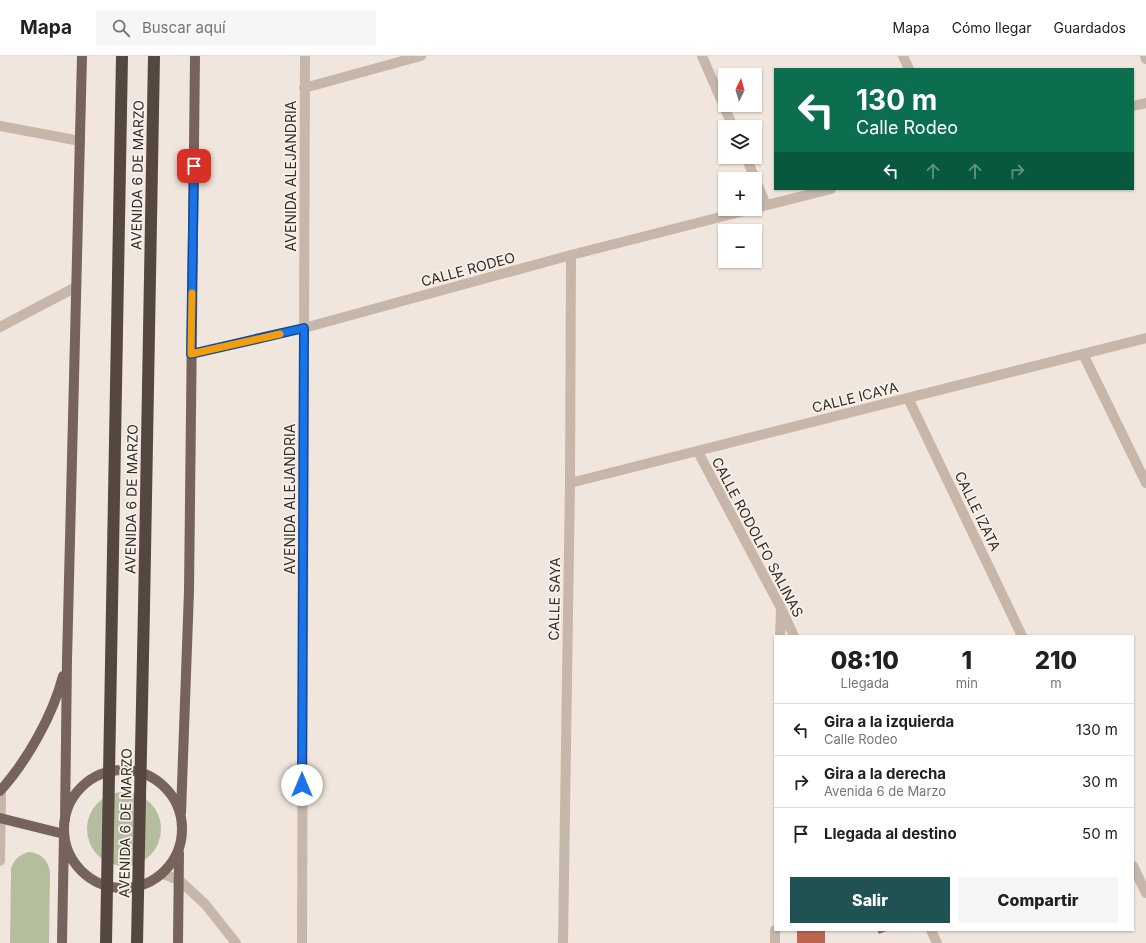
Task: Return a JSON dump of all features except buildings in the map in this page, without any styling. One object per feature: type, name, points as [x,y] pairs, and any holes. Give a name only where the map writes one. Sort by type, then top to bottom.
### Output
[{"type":"highway","name":"AVENIDA 6 DE MARZO","points":[[106,943],[122,56]]},
{"type":"highway","name":"AVENIDA 6 DE MARZO","points":[[137,943],[154,56]]},
{"type":"main road","points":[[62,943],[67,660],[82,56]]},
{"type":"main road","points":[[178,943],[179,849],[189,591],[195,56]]},
{"type":"main road","points":[[1,790],[35,742],[50,713],[60,686],[67,660]]},
{"type":"main road","points":[[65,820],[68,807],[75,795],[84,785],[96,776],[123,770],[137,771],[151,776],[162,783],[178,804],[181,813]]},
{"type":"main road","points":[[0,818],[64,834]]},
{"type":"main road","points":[[64,834],[72,859],[80,870],[92,880],[106,886],[122,889],[137,888],[151,883],[163,874],[174,861],[179,849]]},
{"type":"street","name":"AVENIDA ALEJANDRIA","points":[[302,943],[305,56]]},
{"type":"street","points":[[304,88],[421,56]]},
{"type":"street","points":[[702,56],[730,120]]},
{"type":"street","points":[[903,56],[909,68]]},
{"type":"street","points":[[1134,106],[1146,103]]},
{"type":"street","points":[[0,126],[80,141]]},
{"type":"street","points":[[749,164],[766,205]]},
{"type":"street","points":[[762,206],[827,190]]},
{"type":"street","name":"CALLE RODEO","points":[[191,354],[304,328],[571,255],[724,216]]},
{"type":"street","name":"CALLE SAYA","points":[[563,943],[570,483],[571,255]]},
{"type":"street","points":[[0,327],[76,287]]},
{"type":"street","name":"CALLE ICAYA","points":[[570,483],[1146,338]]},
{"type":"street","points":[[1083,354],[1146,483]]},
{"type":"street","name":"CALLE IZATA","points":[[908,398],[1022,635]]},
{"type":"street","name":"CALLE RODOLFO SALINAS","points":[[698,452],[781,608],[794,635]]},
{"type":"street","points":[[780,635],[781,608]]},
{"type":"street","points":[[0,861],[1,790]]},
{"type":"street","points":[[1134,868],[1146,893]]},
{"type":"street","points":[[163,874],[179,880],[205,904],[236,943]]},
{"type":"street","points":[[775,931],[775,943]]},
{"type":"street","points":[[931,931],[937,943]]},
{"type":"green space","points":[[124,792],[145,798],[155,808],[161,829],[155,850],[145,860],[124,866],[103,860],[93,850],[87,829],[93,808],[103,798]]},
{"type":"green space","points":[[28,852],[40,855],[49,867],[49,943],[10,943],[11,870],[16,859]]},
{"type":"slow traffic","points":[[192,293],[191,354],[280,334]]},
{"type":"route","points":[[194,166],[191,354],[304,328],[302,785]]}]
